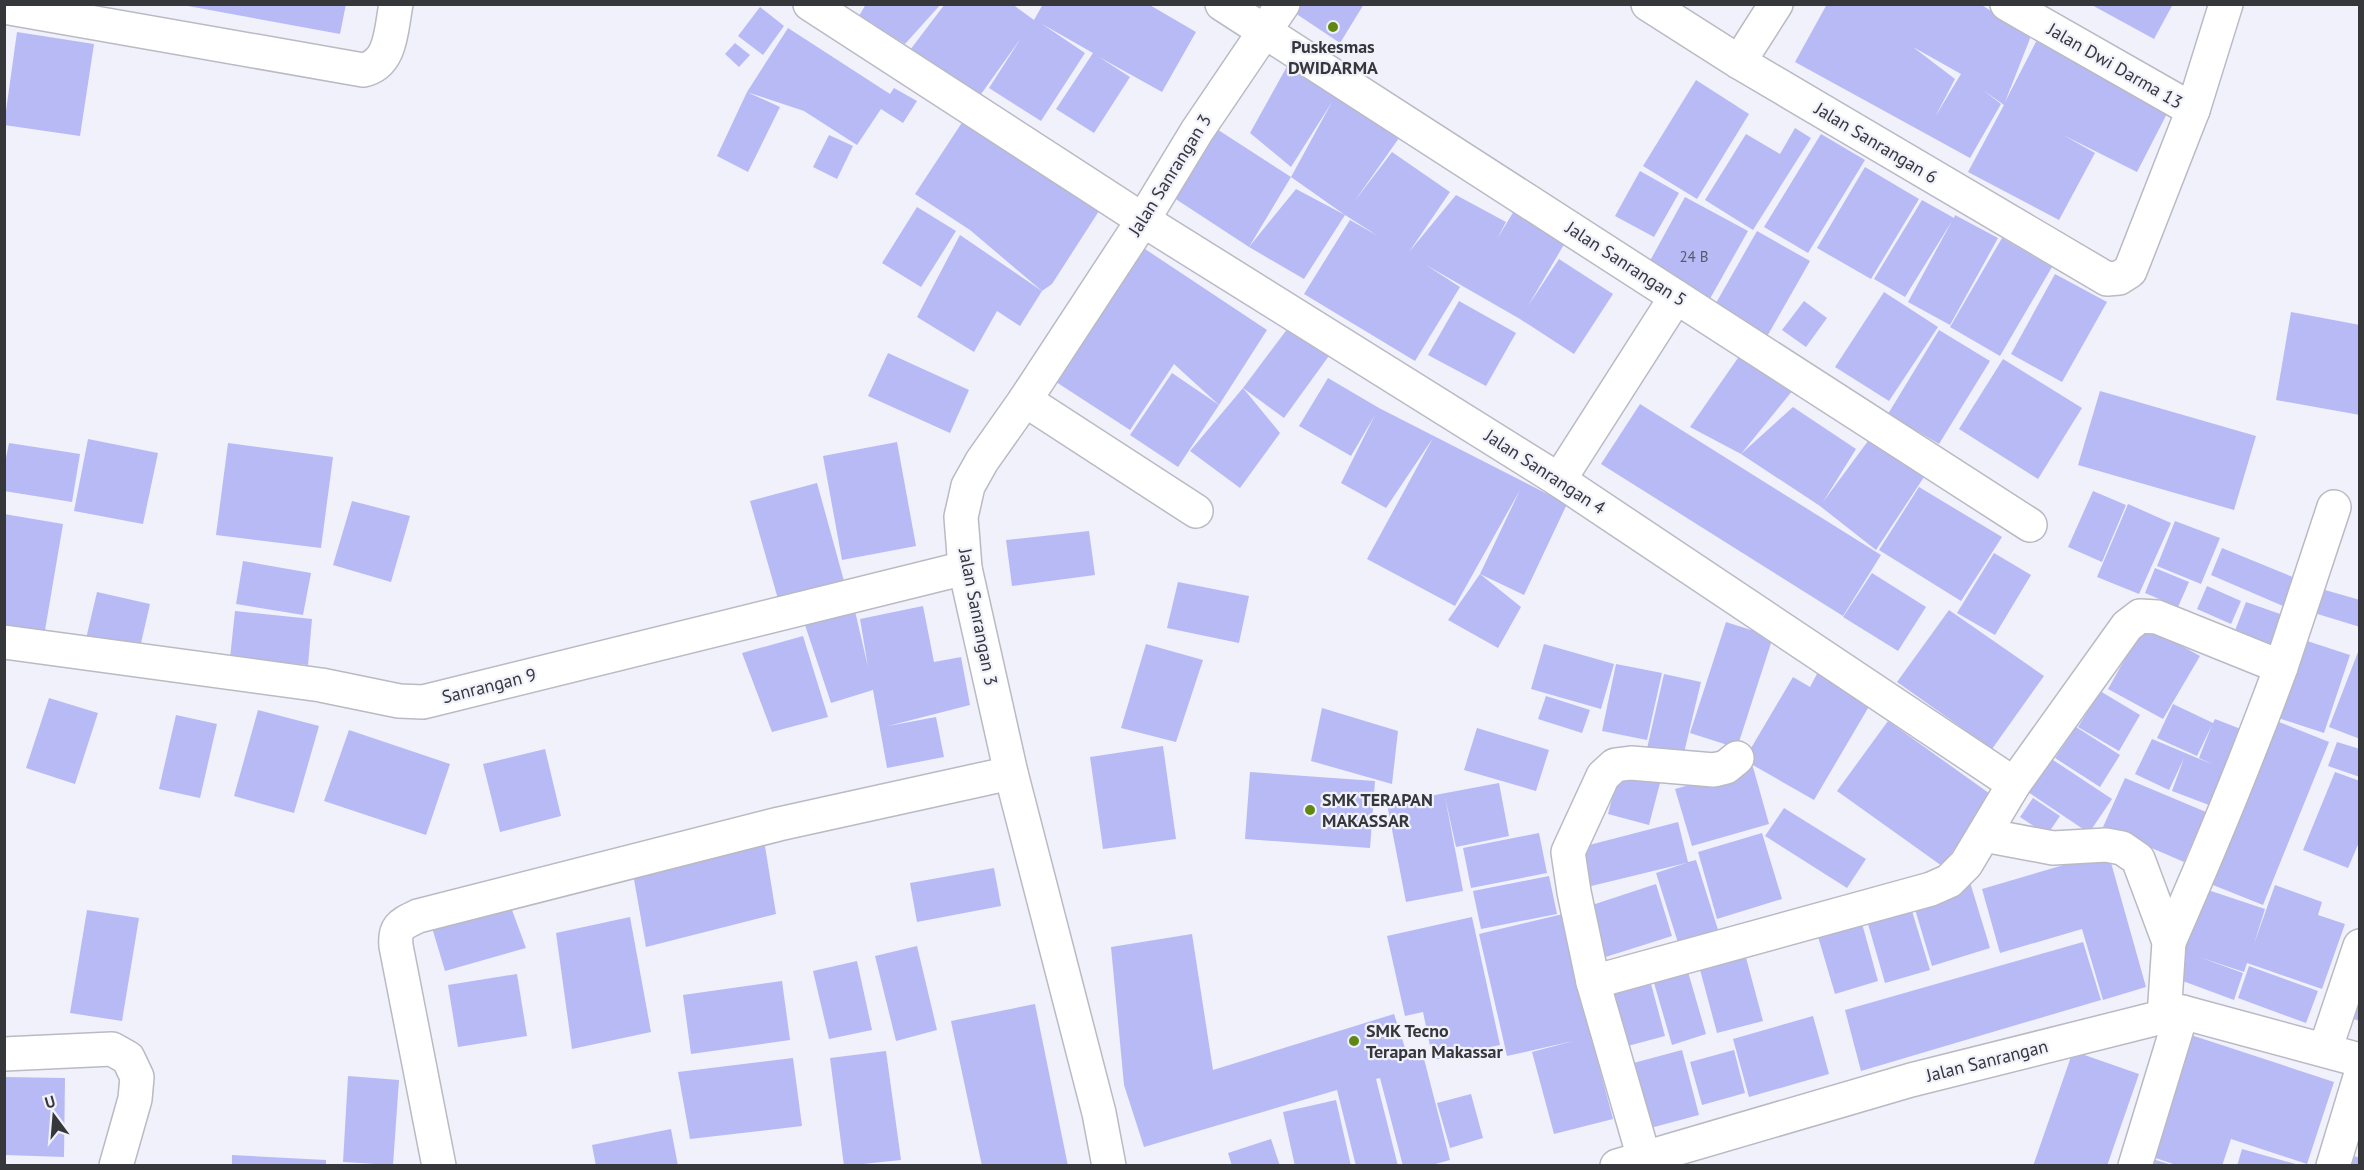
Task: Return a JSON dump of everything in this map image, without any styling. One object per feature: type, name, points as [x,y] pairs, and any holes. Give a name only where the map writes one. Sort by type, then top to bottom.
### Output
[{"type":"street","points":[[4,7],[363,70],[371,68],[385,57],[396,4]]},
{"type":"street","name":"Jalan Sanrangan 4","points":[[810,4],[1143,220],[1559,480],[2014,784]]},
{"type":"street","name":"Jalan Sanrangan 5","points":[[1222,4],[1274,18],[1676,297],[2030,525]]},
{"type":"street","name":"Jalan Sanrangan 6","points":[[1648,4],[1739,62],[2107,279],[2119,278],[2130,271],[2193,110]]},
{"type":"street","points":[[1739,62],[1776,4]]},
{"type":"street","name":"Jalan Dwi Darma 13","points":[[2007,4],[2193,110]]},
{"type":"street","points":[[2193,110],[2226,4]]},
{"type":"street","name":"Jalan Sanrangan 3","points":[[1109,1166],[1096,1102],[1011,773],[965,568],[961,518],[968,486],[982,461],[1025,400],[1143,220],[1197,131],[1274,18]]},
{"type":"street","points":[[1559,480],[1676,297]]},
{"type":"street","points":[[1025,400],[1196,511]]},
{"type":"street","points":[[2169,942],[2221,824],[2254,741],[2334,507]]},
{"type":"street","name":"Sanrangan 9","points":[[4,642],[321,685],[399,701],[423,702],[965,568]]},
{"type":"street","points":[[1593,982],[1931,889],[1948,881],[1966,864],[2014,784],[2127,626],[2140,616],[2157,617],[2281,667]]},
{"type":"street","points":[[1631,1162],[1574,892],[1568,852],[1604,776],[1615,765],[1631,763],[1714,770],[1726,767],[1737,758]]},
{"type":"street","points":[[439,1166],[396,946],[395,934],[401,924],[418,916],[779,824],[1011,773]]},
{"type":"street","points":[[1984,835],[2053,848],[2106,844],[2122,849],[2138,859],[2169,942],[2173,1015],[2135,1166]]},
{"type":"street","points":[[2325,1050],[2360,946]]},
{"type":"street","name":"Jalan Sanrangan","points":[[1631,1162],[1911,1080],[2173,1015],[2360,1060]]},
{"type":"street","points":[[4,1054],[112,1049],[128,1058],[137,1077],[135,1099],[116,1166]]},
{"type":"street","points":[[2333,1166],[2360,1077]]},
{"type":"building","points":[[177,4],[346,4],[340,34]]},
{"type":"building","points":[[866,4],[941,4],[905,44],[859,16]]},
{"type":"building","points":[[945,4],[1012,4],[1034,20],[1043,4],[1148,4],[1196,32],[1162,92],[1099,57],[1130,77],[1094,133],[1056,109],[1093,53],[1042,24],[1085,53],[1041,121],[989,88],[1021,38],[979,97],[910,50]]},
{"type":"building","name":"Puskesmas DWIDARMA","points":[[1296,4],[1364,4],[1340,43],[1292,11]]},
{"type":"building","points":[[1827,4],[1980,4],[2031,36],[2005,102],[2039,36],[2173,102],[2137,172],[2063,135],[2095,153],[2059,220],[1968,172],[2004,105],[1983,90],[2001,104],[1970,158],[1795,62]],"holes":[[[1913,47],[1961,74],[1935,117],[1955,79]]]},
{"type":"building","points":[[2090,4],[2173,4],[2154,39]]},
{"type":"building","points":[[760,7],[784,26],[763,55],[738,36]]},
{"type":"building","points":[[788,28],[890,94],[894,88],[917,101],[903,123],[881,109],[857,145],[804,111],[747,92]]},
{"type":"building","points":[[17,32],[94,44],[80,136],[4,125]]},
{"type":"building","points":[[735,43],[750,55],[739,67],[725,54]]},
{"type":"building","points":[[1290,61],[1399,138],[1354,202],[1392,152],[1450,192],[1409,252],[1456,195],[1506,222],[1497,239],[1514,211],[1566,241],[1528,306],[1559,259],[1613,294],[1574,354],[1520,319],[1426,265],[1460,287],[1415,361],[1304,294],[1350,220],[1378,236],[1291,177],[1332,102],[1291,167],[1250,133]]},
{"type":"building","points":[[1696,80],[1749,114],[1697,199],[1643,166]]},
{"type":"building","points":[[747,92],[780,107],[748,172],[717,156]]},
{"type":"building","points":[[963,121],[1099,211],[1052,284],[1042,291],[970,230],[915,194]]},
{"type":"building","points":[[1209,124],[1291,177],[1249,247],[1165,192]]},
{"type":"building","points":[[1795,128],[1811,138],[1753,230],[1705,200],[1746,134],[1780,154]]},
{"type":"building","points":[[1821,134],[1865,160],[1808,253],[1764,227]]},
{"type":"building","points":[[829,135],[853,146],[837,179],[813,167]]},
{"type":"building","points":[[1865,167],[1919,199],[1871,279],[1817,248]]},
{"type":"building","points":[[1640,171],[1679,193],[1654,237],[1615,216]]},
{"type":"building","points":[[1296,189],[1345,215],[1304,279],[1249,247]]},
{"type":"building","points":[[1685,197],[1748,231],[1707,304],[1645,270]]},
{"type":"building","points":[[1922,200],[1998,238],[1950,325],[1908,302],[1952,221],[1905,297],[1874,279]]},
{"type":"building","points":[[917,207],[956,231],[921,287],[882,263]]},
{"type":"building","points":[[1757,231],[1810,261],[1765,340],[1712,310]]},
{"type":"building","points":[[960,235],[1042,291],[1020,326],[997,311],[974,352],[917,317]]},
{"type":"building","points":[[2002,238],[2052,267],[2000,356],[1950,327]]},
{"type":"building","points":[[1142,247],[1267,330],[1219,405],[1174,364],[1130,430],[1053,380]]},
{"type":"building","points":[[2055,274],[2107,302],[2062,382],[2011,354]]},
{"type":"building","points":[[1884,292],[1938,327],[1889,401],[1835,367]]},
{"type":"building","points":[[1459,301],[1516,333],[1486,386],[1428,355]]},
{"type":"building","points":[[1804,301],[1827,318],[1806,347],[1782,330]]},
{"type":"building","points":[[2291,312],[2360,325],[2360,415],[2276,400]]},
{"type":"building","points":[[1291,324],[1331,353],[1284,418],[1243,388]]},
{"type":"building","points":[[1939,330],[1990,361],[1939,444],[1888,414]]},
{"type":"building","points":[[888,353],[969,390],[950,433],[868,396]]},
{"type":"building","points":[[1740,355],[1793,390],[1741,454],[1690,427]]},
{"type":"building","points":[[2003,359],[2082,408],[2038,479],[1959,429]]},
{"type":"building","points":[[1172,373],[1219,405],[1178,467],[1130,435]]},
{"type":"building","points":[[1328,378],[1379,408],[1567,504],[1524,595],[1480,574],[1520,490],[1455,606],[1367,559],[1433,438],[1386,508],[1341,483],[1375,415],[1351,456],[1299,426]]},
{"type":"building","points":[[1243,388],[1280,433],[1240,488],[1190,451]]},
{"type":"building","points":[[2100,391],[2256,436],[2234,510],[2078,465]]},
{"type":"building","points":[[1640,404],[1881,555],[1843,616],[1601,464]]},
{"type":"building","points":[[1793,407],[1856,449],[1823,502],[1868,441],[1924,477],[1876,550],[1820,506],[1741,454]]},
{"type":"building","points":[[88,439],[158,453],[143,524],[74,511]]},
{"type":"building","points":[[897,442],[916,546],[842,560],[823,456]]},
{"type":"building","points":[[9,443],[80,454],[72,502],[4,491],[4,468]]},
{"type":"building","points":[[228,443],[333,457],[321,548],[216,535]]},
{"type":"building","points":[[817,483],[844,581],[778,599],[750,501]]},
{"type":"building","points":[[1919,487],[2002,537],[1961,601],[1879,550]]},
{"type":"building","points":[[2093,491],[2126,505],[2102,562],[2068,547]]},
{"type":"building","points":[[352,501],[410,516],[391,582],[333,565]]},
{"type":"building","points":[[2128,504],[2171,523],[2139,594],[2097,577]]},
{"type":"building","points":[[4,514],[63,524],[43,642],[4,635]]},
{"type":"building","points":[[2175,521],[2220,538],[2201,584],[2157,566]]},
{"type":"building","points":[[1089,531],[1095,575],[1012,586],[1006,540]]},
{"type":"building","points":[[2222,548],[2295,578],[2283,606],[2211,575]]},
{"type":"building","points":[[1994,553],[2031,575],[1995,635],[1957,613]]},
{"type":"building","points":[[243,561],[311,573],[303,615],[236,604]]},
{"type":"building","points":[[2155,568],[2189,582],[2178,607],[2145,593]]},
{"type":"building","points":[[1872,573],[1926,607],[1898,651],[1843,617]]},
{"type":"building","points":[[1480,574],[1521,607],[1498,648],[1448,620]]},
{"type":"building","points":[[1178,582],[1249,596],[1239,643],[1167,628]]},
{"type":"building","points":[[2207,586],[2241,601],[2231,624],[2197,609]]},
{"type":"building","points":[[2318,588],[2360,600],[2360,627],[2311,612]]},
{"type":"building","points":[[97,592],[150,604],[138,656],[85,643]]},
{"type":"building","points":[[2246,602],[2289,617],[2278,648],[2234,633]]},
{"type":"building","points":[[923,606],[934,662],[961,657],[970,705],[888,726],[936,717],[944,757],[887,768],[873,690],[831,703],[805,625],[855,611],[868,667],[860,619]]},
{"type":"building","points":[[1949,610],[2044,676],[1992,749],[1897,682]]},
{"type":"building","points":[[235,611],[312,619],[308,665],[230,658]]},
{"type":"building","points":[[1726,622],[1773,637],[1737,748],[1690,733]]},
{"type":"building","points":[[2144,625],[2200,656],[2163,719],[2108,689]]},
{"type":"building","points":[[803,636],[828,717],[772,732],[742,653]]},
{"type":"building","points":[[2301,639],[2350,655],[2324,733],[2275,717]]},
{"type":"building","points":[[1146,644],[1203,660],[1176,742],[1121,728]]},
{"type":"building","points":[[1544,644],[1614,664],[1601,709],[1531,689]]},
{"type":"building","points":[[2358,652],[2360,653],[2360,739],[2329,727]]},
{"type":"building","points":[[1616,664],[1662,673],[1647,740],[1602,731]]},
{"type":"building","points":[[1818,672],[1871,703],[1814,800],[1744,760],[1793,677],[1810,687]]},
{"type":"building","points":[[1664,674],[1701,682],[1682,761],[1646,753]]},
{"type":"building","points":[[2100,691],[2140,715],[2119,751],[2078,727]]},
{"type":"building","points":[[1546,696],[1590,710],[1582,733],[1538,719]]},
{"type":"building","points":[[49,698],[98,713],[75,784],[26,768]]},
{"type":"building","points":[[2173,704],[2213,723],[2215,719],[2246,731],[2217,808],[2172,791],[2184,758],[2169,790],[2135,774],[2152,739],[2214,765],[2199,758],[2212,725],[2197,756],[2157,738]]},
{"type":"building","points":[[1322,708],[1398,731],[1392,784],[1311,761]]},
{"type":"building","points":[[258,710],[319,726],[294,813],[234,796]]},
{"type":"building","points":[[176,715],[217,724],[200,798],[159,789]]},
{"type":"building","points":[[2274,720],[2329,742],[2263,905],[2208,883]]},
{"type":"building","points":[[1888,721],[1993,796],[1942,866],[1837,791]]},
{"type":"building","points":[[2076,727],[2120,755],[2100,787],[2055,758]]},
{"type":"building","points":[[1477,728],[1549,750],[1536,791],[1464,770]]},
{"type":"building","points":[[349,730],[450,764],[426,835],[324,801]]},
{"type":"building","points":[[2337,742],[2360,749],[2360,777],[2328,766]]},
{"type":"building","points":[[1163,746],[1176,839],[1103,849],[1090,757]]},
{"type":"building","points":[[545,749],[561,816],[500,832],[483,764]]},
{"type":"building","points":[[2041,752],[2112,799],[2089,833],[2019,786]]},
{"type":"building","points":[[1753,767],[1769,824],[1692,846],[1675,789]]},
{"type":"building","name":"SMK TERAPAN MAKASSAR","points":[[1250,772],[1375,781],[1370,848],[1245,839]]},
{"type":"building","points":[[1619,772],[1660,783],[1649,825],[1608,814]]},
{"type":"building","points":[[2335,772],[2360,781],[2360,840],[2348,868],[2303,850]]},
{"type":"building","points":[[2125,778],[2206,812],[2184,862],[2103,827]]},
{"type":"building","name":"SMK TERAPAN MAKASSAR","points":[[1499,783],[1509,836],[1456,847],[1445,797],[1463,891],[1406,902],[1387,804]]},
{"type":"building","points":[[2033,798],[2060,816],[2047,835],[2020,817]]},
{"type":"building","points":[[1784,808],[1866,859],[1847,888],[1765,836]]},
{"type":"building","points":[[1678,822],[1688,862],[1696,860],[1720,936],[1680,949],[1656,873],[1686,863],[1579,889],[1570,850]]},
{"type":"building","points":[[1539,833],[1547,873],[1471,888],[1463,848]]},
{"type":"building","points":[[1762,833],[1782,899],[1717,919],[1698,852]]},
{"type":"building","points":[[763,834],[776,914],[646,947],[632,868]]},
{"type":"building","points":[[2108,852],[2146,987],[2103,1000],[2082,929],[2000,953],[1982,889]]},
{"type":"building","points":[[994,868],[1001,906],[917,922],[910,883]]},
{"type":"building","points":[[1549,876],[1557,914],[1481,929],[1473,891]]},
{"type":"building","points":[[1969,879],[1990,948],[1932,966],[1911,896]]},
{"type":"building","points":[[1656,884],[1672,936],[1596,960],[1580,909]]},
{"type":"building","points":[[2275,885],[2322,902],[2318,915],[2345,924],[2322,989],[2247,963],[2244,972],[2199,957],[2243,973],[2234,1000],[2172,977],[2196,886],[2265,909],[2254,944]]},
{"type":"building","points":[[509,902],[526,948],[445,971],[430,921]]},
{"type":"building","points":[[1858,909],[1878,981],[1835,994],[1814,923]]},
{"type":"building","points":[[87,910],[139,918],[122,1021],[70,1013]]},
{"type":"building","points":[[1912,911],[1930,970],[1885,983],[1868,924]]},
{"type":"building","points":[[1563,914],[1613,1119],[1554,1134],[1532,1052],[1573,1041],[1507,1056],[1479,934]]},
{"type":"building","points":[[630,917],[651,1032],[572,1049],[556,933]]},
{"type":"building","name":"SMK Tecno Terapan Makassar","points":[[1472,917],[1500,1045],[1433,1060],[1423,1012],[1405,1016],[1387,936]]},
{"type":"building","name":"SMK Tecno Terapan Makassar","points":[[1192,934],[1213,1070],[1394,1014],[1407,1054],[1422,1051],[1450,1160],[1428,1166],[1403,1166],[1380,1078],[1376,1079],[1398,1166],[1356,1166],[1337,1090],[1144,1147],[1124,1085],[1111,947]]},
{"type":"building","points":[[2083,942],[2101,1000],[1861,1071],[1845,1010]]},
{"type":"building","points":[[917,946],[937,1030],[896,1041],[875,956]]},
{"type":"building","points":[[1745,954],[1763,1021],[1717,1033],[1699,966]]},
{"type":"building","points":[[1684,958],[1706,1034],[1672,1045],[1650,969]]},
{"type":"building","points":[[857,961],[872,1030],[829,1039],[813,971]]},
{"type":"building","points":[[2249,966],[2318,991],[2306,1023],[2238,998]]},
{"type":"building","points":[[1647,969],[1665,1036],[1624,1047],[1606,981]]},
{"type":"building","points":[[2360,973],[2360,1021],[2344,1016]]},
{"type":"building","points":[[517,974],[527,1036],[458,1047],[448,985]]},
{"type":"building","points":[[782,981],[790,1040],[691,1054],[683,995]]},
{"type":"building","points":[[1035,1004],[1068,1166],[982,1166],[951,1021]]},
{"type":"building","points":[[1813,1016],[1829,1074],[1749,1097],[1733,1039]]},
{"type":"building","points":[[2185,1033],[2334,1082],[2307,1164],[2231,1139],[2222,1166],[2179,1166],[2144,1154]]},
{"type":"building","points":[[1682,1050],[1699,1115],[1643,1130],[1626,1065]]},
{"type":"building","points":[[1734,1050],[1745,1093],[1702,1105],[1690,1062]]},
{"type":"building","points":[[886,1051],[901,1160],[844,1166],[830,1058]]},
{"type":"building","points":[[2073,1051],[2139,1074],[2107,1166],[2033,1166]]},
{"type":"building","points":[[793,1058],[802,1126],[690,1139],[678,1072]]},
{"type":"building","points":[[348,1076],[399,1080],[393,1165],[343,1162]]},
{"type":"building","points":[[5,1077],[65,1078],[64,1157],[5,1155]]},
{"type":"building","points":[[1471,1094],[1483,1138],[1450,1148],[1437,1103]]},
{"type":"building","points":[[1336,1100],[1351,1166],[1295,1166],[1283,1112]]},
{"type":"building","points":[[671,1129],[678,1166],[596,1166],[592,1145]]},
{"type":"building","points":[[1271,1139],[1280,1166],[1232,1166],[1228,1153]]},
{"type":"building","points":[[2242,1149],[2299,1165],[2299,1166],[2237,1166]]},
{"type":"building","points":[[2348,1154],[2360,1158],[2360,1166],[2344,1166]]},
{"type":"building","points":[[232,1155],[326,1160],[326,1166],[232,1166]]},
{"type":"building","points":[[2146,1157],[2172,1165],[2172,1166],[2143,1166]]},
{"type":"place","name":"Puskesmas DWIDARMA","points":[[1333,27]]},
{"type":"place","name":"SMK TERAPAN MAKASSAR","points":[[1310,810]]},
{"type":"place","name":"SMK Tecno Terapan Makassar","points":[[1354,1041]]}]
